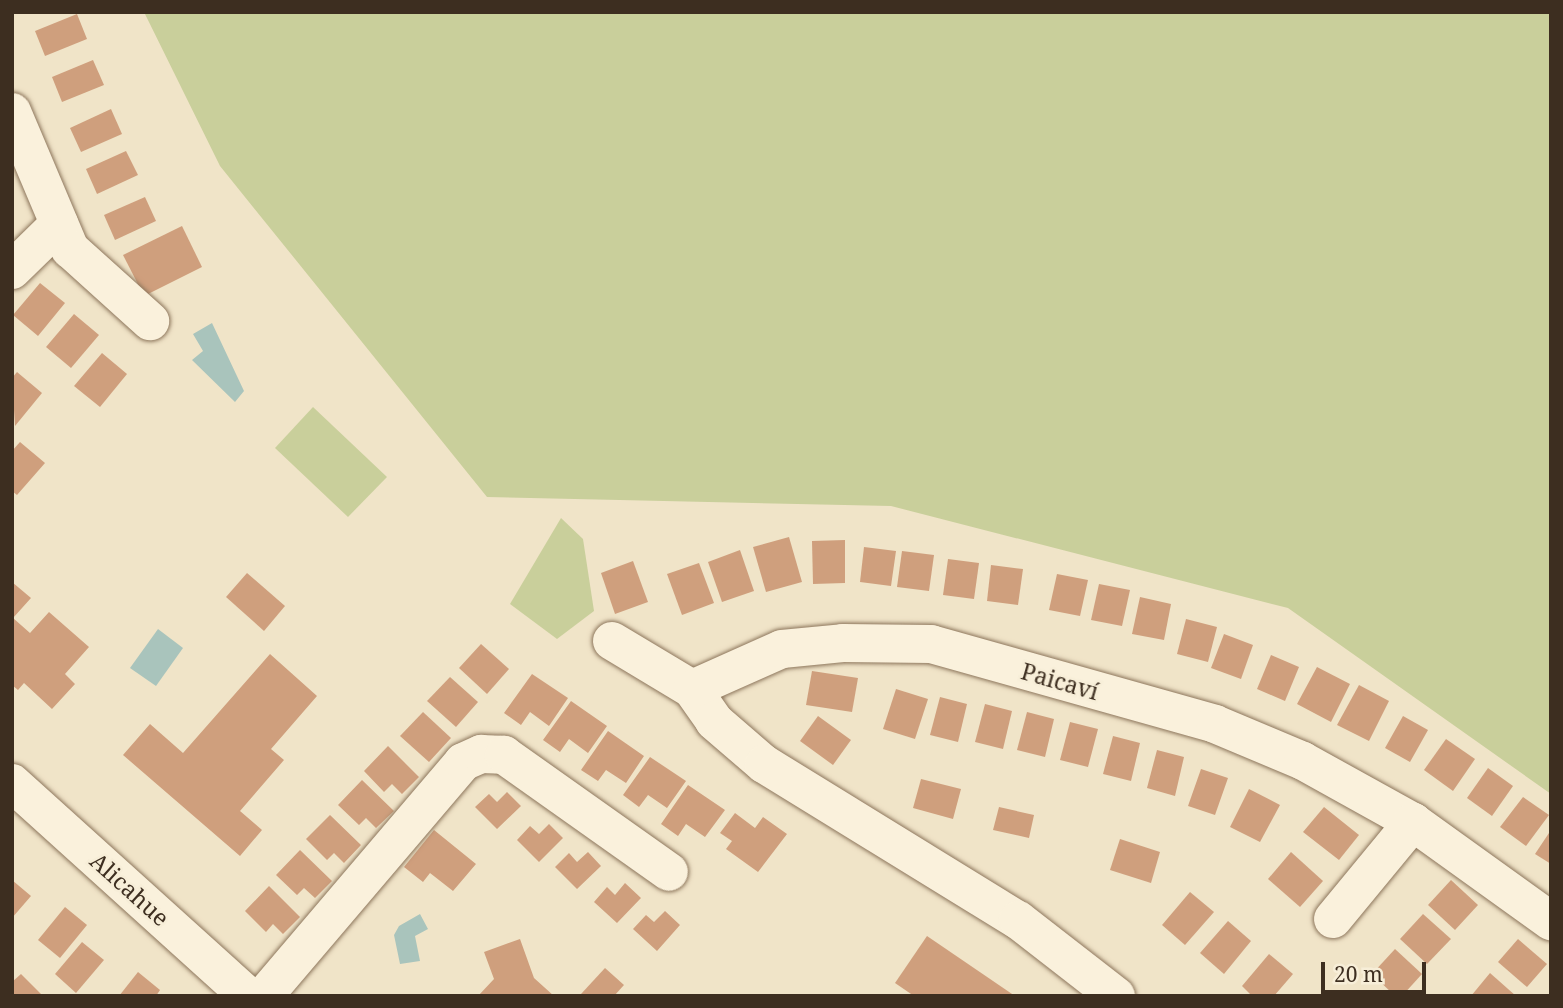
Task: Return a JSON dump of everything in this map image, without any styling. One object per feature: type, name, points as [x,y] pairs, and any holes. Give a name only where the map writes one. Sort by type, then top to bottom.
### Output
[{"type":"street","points":[[12,112],[70,249],[150,321]]},
{"type":"street","points":[[12,270],[59,224]]},
{"type":"street","points":[[612,641],[692,690],[714,721],[764,764],[1018,920],[1116,996]]},
{"type":"street","name":"Paicaví","points":[[692,690],[782,649],[843,643],[931,644],[1215,724],[1303,761],[1413,822],[1551,921]]},
{"type":"street","points":[[250,995],[463,762],[481,754],[504,755],[668,872]]},
{"type":"street","name":"Alicahue","points":[[12,783],[250,995]]},
{"type":"street","points":[[1333,919],[1413,822]]},
{"type":"green space","points":[[144,12],[1551,12],[1551,794],[1288,608],[891,506],[487,497],[220,166]]},
{"type":"green space","points":[[313,407],[387,477],[348,517],[275,448]]},
{"type":"green space","points":[[561,518],[583,539],[594,611],[557,639],[510,604]]},
{"type":"water","points":[[212,323],[244,391],[235,402],[192,360],[203,351],[193,334]]},
{"type":"water","points":[[158,629],[183,648],[156,686],[130,668]]},
{"type":"water","points":[[420,914],[428,929],[415,936],[420,961],[400,964],[394,935],[399,926]]},
{"type":"building","points":[[77,14],[87,39],[45,56],[35,31]]},
{"type":"building","points":[[93,60],[104,85],[62,102],[52,77]]},
{"type":"building","points":[[111,109],[122,134],[81,152],[70,128]]},
{"type":"building","points":[[126,151],[138,175],[97,194],[86,169]]},
{"type":"building","points":[[145,197],[156,221],[115,240],[104,215]]},
{"type":"building","points":[[182,226],[202,267],[144,296],[123,255]]},
{"type":"building","points":[[40,283],[65,303],[38,336],[13,315]]},
{"type":"building","points":[[74,314],[99,335],[71,368],[46,347]]},
{"type":"building","points":[[102,353],[127,374],[100,407],[74,386]]},
{"type":"building","points":[[17,372],[42,393],[15,426],[12,378]]},
{"type":"building","points":[[20,442],[45,463],[17,495],[12,491],[12,451]]},
{"type":"building","points":[[789,537],[802,582],[766,592],[753,547]]},
{"type":"building","points":[[845,540],[845,583],[813,584],[812,541]]},
{"type":"building","points":[[864,547],[896,551],[891,586],[860,582]]},
{"type":"building","points":[[740,550],[754,591],[722,602],[708,562]]},
{"type":"building","points":[[902,551],[934,555],[929,591],[897,587]]},
{"type":"building","points":[[948,559],[979,563],[974,599],[943,595]]},
{"type":"building","points":[[633,561],[648,602],[615,614],[601,573]]},
{"type":"building","points":[[699,563],[714,603],[682,615],[667,574]]},
{"type":"building","points":[[991,565],[1023,569],[1018,605],[987,601]]},
{"type":"building","points":[[247,573],[285,606],[264,631],[226,597]]},
{"type":"building","points":[[1057,574],[1088,580],[1080,616],[1049,610]]},
{"type":"building","points":[[12,582],[31,598],[13,618],[30,633],[49,612],[89,647],[65,674],[75,684],[52,709],[24,683],[18,690],[12,685]]},
{"type":"building","points":[[1099,584],[1130,590],[1122,626],[1091,620]]},
{"type":"building","points":[[1140,597],[1171,604],[1164,640],[1132,634]]},
{"type":"building","points":[[1186,619],[1217,627],[1208,662],[1177,654]]},
{"type":"building","points":[[1224,634],[1253,645],[1241,679],[1211,668]]},
{"type":"building","points":[[481,644],[509,669],[487,694],[459,668]]},
{"type":"building","points":[[270,654],[317,696],[271,749],[284,760],[240,811],[262,830],[240,856],[123,755],[150,724],[183,753]]},
{"type":"building","points":[[1271,655],[1299,667],[1285,701],[1257,689]]},
{"type":"building","points":[[1317,667],[1350,684],[1331,722],[1297,704]]},
{"type":"building","points":[[812,671],[858,678],[852,712],[806,705]]},
{"type":"building","points":[[532,674],[568,698],[549,726],[530,712],[521,725],[504,713]]},
{"type":"building","points":[[450,677],[478,702],[456,727],[427,701]]},
{"type":"building","points":[[1359,685],[1389,701],[1369,741],[1337,725]]},
{"type":"building","points":[[896,689],[928,699],[915,739],[883,729]]},
{"type":"building","points":[[940,697],[967,704],[958,742],[930,735]]},
{"type":"building","points":[[571,701],[607,726],[588,753],[569,739],[560,752],[543,740]]},
{"type":"building","points":[[985,704],[1012,711],[1003,749],[975,742]]},
{"type":"building","points":[[423,712],[451,738],[429,762],[400,736]]},
{"type":"building","points":[[1027,712],[1054,719],[1045,757],[1017,750]]},
{"type":"building","points":[[818,716],[851,740],[833,765],[800,741]]},
{"type":"building","points":[[1403,716],[1428,730],[1410,762],[1385,748]]},
{"type":"building","points":[[1070,722],[1098,729],[1088,767],[1060,760]]},
{"type":"building","points":[[608,731],[644,756],[626,783],[606,770],[598,781],[581,770]]},
{"type":"building","points":[[1113,736],[1140,743],[1131,781],[1103,774]]},
{"type":"building","points":[[1446,739],[1475,759],[1453,791],[1424,770]]},
{"type":"building","points":[[388,746],[419,777],[402,794],[392,784],[384,792],[364,771]]},
{"type":"building","points":[[1157,750],[1184,757],[1175,796],[1147,788]]},
{"type":"building","points":[[650,757],[686,781],[667,808],[648,795],[639,807],[623,795]]},
{"type":"building","points":[[1488,768],[1513,786],[1492,816],[1467,798]]},
{"type":"building","points":[[1201,769],[1228,778],[1215,815],[1188,806]]},
{"type":"building","points":[[921,779],[961,789],[953,819],[913,808]]},
{"type":"building","points":[[362,780],[394,811],[376,828],[366,818],[359,825],[338,805]]},
{"type":"building","points":[[688,785],[725,810],[705,837],[686,824],[678,836],[661,824]]},
{"type":"building","points":[[1249,789],[1280,805],[1260,842],[1230,827]]},
{"type":"building","points":[[507,792],[521,806],[497,829],[475,807],[489,794],[497,802]]},
{"type":"building","points":[[1523,797],[1549,815],[1526,846],[1500,827]]},
{"type":"building","points":[[999,807],[1034,815],[1029,838],[993,830]]},
{"type":"building","points":[[1324,807],[1359,835],[1339,860],[1303,832]]},
{"type":"building","points":[[735,813],[755,828],[763,817],[787,834],[758,872],[726,849],[732,841],[720,833]]},
{"type":"building","points":[[330,815],[361,845],[344,863],[334,853],[327,860],[306,839]]},
{"type":"building","points":[[549,824],[563,838],[539,862],[517,840],[530,826],[539,834]]},
{"type":"building","points":[[434,830],[476,864],[453,891],[430,873],[423,882],[404,867]]},
{"type":"building","points":[[1551,830],[1551,864],[1535,854]]},
{"type":"building","points":[[1120,839],[1160,852],[1151,883],[1110,870]]},
{"type":"building","points":[[300,850],[332,881],[315,898],[304,888],[297,895],[276,875]]},
{"type":"building","points":[[588,852],[601,866],[577,889],[555,867],[569,853],[577,862]]},
{"type":"building","points":[[1291,852],[1323,881],[1300,907],[1268,879]]},
{"type":"building","points":[[12,880],[31,896],[12,918]]},
{"type":"building","points":[[1451,880],[1478,905],[1455,930],[1428,905]]},
{"type":"building","points":[[625,883],[641,898],[617,923],[594,902],[607,887],[615,895]]},
{"type":"building","points":[[269,886],[300,917],[283,934],[273,924],[266,932],[245,911]]},
{"type":"building","points":[[1190,892],[1214,912],[1185,945],[1162,925]]},
{"type":"building","points":[[65,907],[87,925],[60,958],[38,940]]},
{"type":"building","points":[[665,911],[680,925],[657,951],[633,929],[646,915],[654,922]]},
{"type":"building","points":[[1423,914],[1451,939],[1427,964],[1400,939]]},
{"type":"building","points":[[1228,921],[1251,941],[1224,974],[1200,953]]},
{"type":"building","points":[[927,936],[1015,996],[914,996],[895,983]]},
{"type":"building","points":[[520,939],[534,978],[554,996],[478,996],[494,979],[484,952]]},
{"type":"building","points":[[1518,939],[1547,964],[1527,987],[1498,962]]},
{"type":"building","points":[[82,942],[104,960],[76,993],[55,974]]},
{"type":"building","points":[[1395,949],[1422,974],[1402,996],[1395,996],[1372,974]]},
{"type":"building","points":[[1269,954],[1293,974],[1274,996],[1252,996],[1242,986]]},
{"type":"building","points":[[605,968],[624,985],[614,996],[581,994]]},
{"type":"building","points":[[138,972],[160,990],[156,996],[119,996]]},
{"type":"building","points":[[1490,973],[1516,996],[1471,996]]},
{"type":"building","points":[[21,974],[43,996],[12,996],[12,982]]}]
